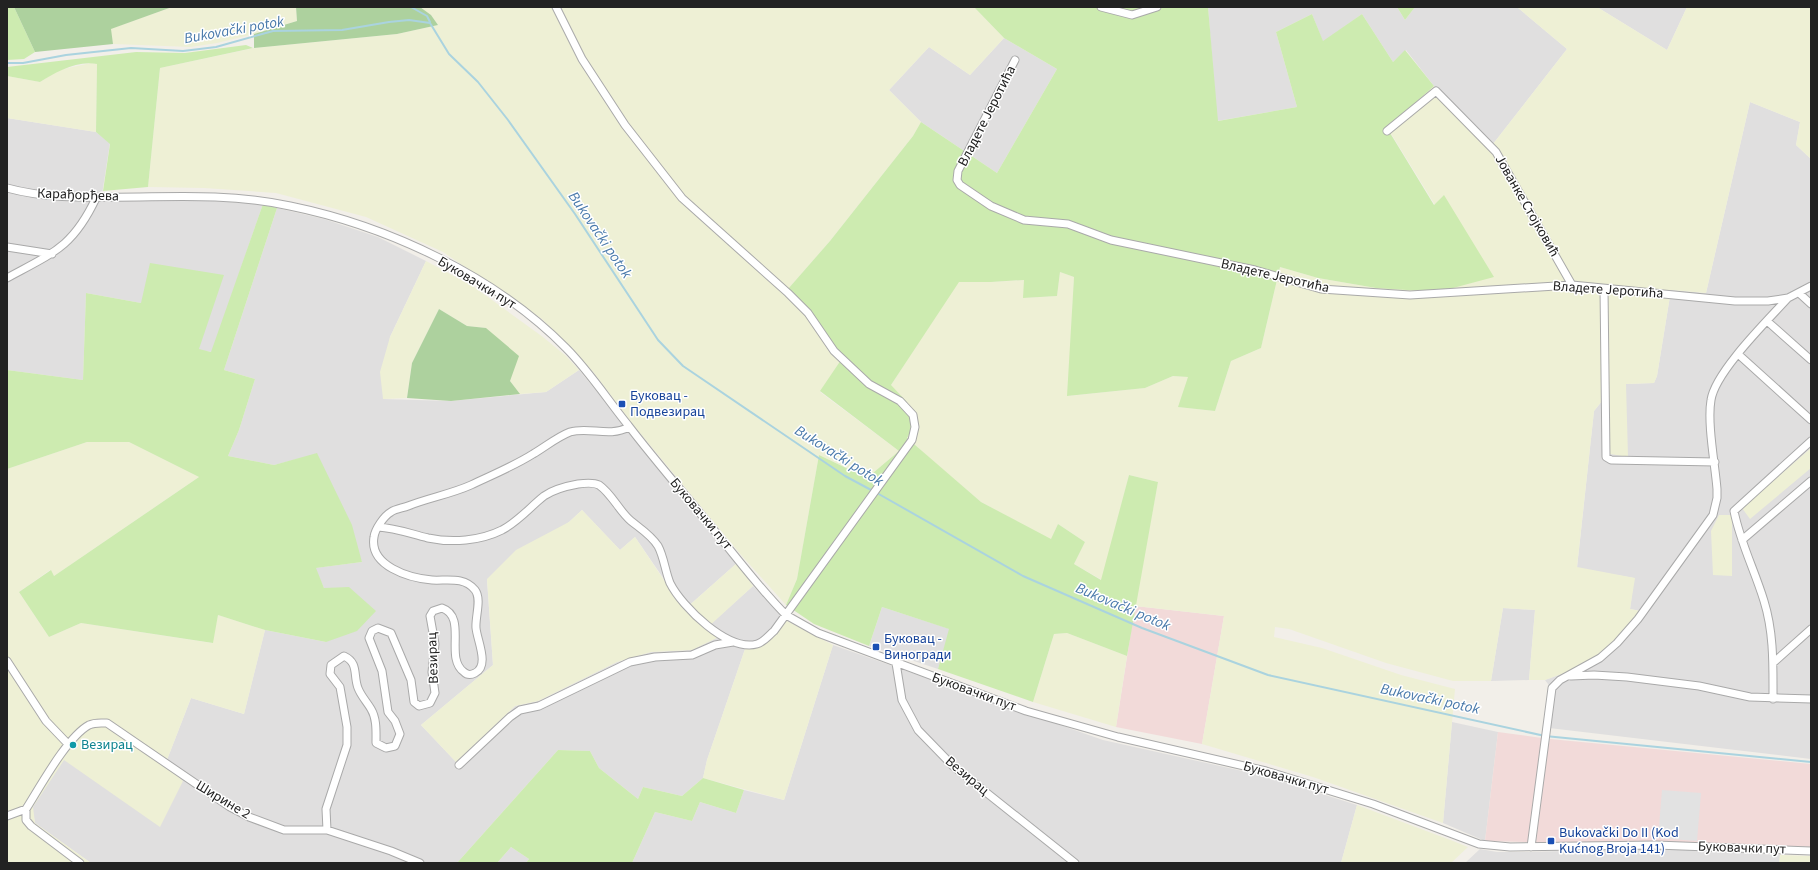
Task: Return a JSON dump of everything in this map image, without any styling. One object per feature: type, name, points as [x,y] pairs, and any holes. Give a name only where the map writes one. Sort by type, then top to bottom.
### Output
[{"type":"street","points":[[458,765],[510,717],[520,710],[539,706],[630,662],[655,657],[692,655],[715,645],[733,642],[758,644],[774,631],[868,502],[912,440],[915,427],[913,415],[900,401],[869,384],[834,351],[808,314],[788,293],[682,198],[626,125],[582,59],[556,7]]},
{"type":"street","points":[[1101,7],[1132,15],[1157,7]]},
{"type":"street","name":"Владете Јеротића","points":[[1015,60],[957,176],[960,185],[992,206],[1024,220],[1068,224],[1111,240],[1255,270],[1321,289],[1410,295],[1572,285],[1735,301],[1768,301],[1788,298],[1799,294],[1811,286]]},
{"type":"street","name":"Јованке Стојковић","points":[[1387,131],[1436,91],[1496,152],[1572,285]]},
{"type":"street","name":"Карађорђева","points":[[7,188],[49,196],[96,198],[150,197]]},
{"type":"street","name":"Буковачки пут","points":[[150,197],[239,198],[290,206],[322,214],[362,227],[428,253],[495,291],[541,325],[577,360],[629,427],[786,615],[818,633],[1025,711],[1118,737],[1266,771],[1373,804],[1469,841],[1497,846],[1531,847],[1656,845],[1811,851]]},
{"type":"street","points":[[7,278],[52,254],[70,239],[79,229],[96,198]]},
{"type":"street","points":[[7,247],[52,254]]},
{"type":"street","points":[[1604,289],[1606,457],[1611,460],[1715,462]]},
{"type":"street","points":[[1799,294],[1811,304]]},
{"type":"street","points":[[1531,847],[1550,692],[1554,685],[1600,658],[1624,636],[1708,524],[1713,514],[1717,498],[1710,411],[1710,400],[1716,383],[1738,354],[1788,298]]},
{"type":"street","points":[[1767,321],[1811,360]]},
{"type":"street","points":[[1738,354],[1811,420]]},
{"type":"street","name":"Везирац","points":[[327,830],[326,809],[347,745],[344,708],[340,687],[330,674],[331,665],[344,656],[349,659],[356,670],[355,678],[358,689],[372,711],[375,723],[376,743],[386,748],[395,746],[400,734],[395,721],[388,712],[382,672],[369,638],[372,631],[378,628],[391,633],[411,680],[414,702],[419,706],[430,703],[435,693],[432,672],[435,644],[430,616],[433,611],[442,608],[448,610],[451,614],[455,623],[456,662],[464,672],[469,675],[474,674],[479,670],[482,664],[476,627],[478,603],[476,591],[471,586],[458,580],[432,580],[411,576],[383,562],[375,554],[374,535],[378,527],[391,512],[469,486],[532,455],[569,433],[579,430],[619,432],[629,427]]},
{"type":"street","points":[[1773,699],[1771,635],[1765,602],[1742,540],[1734,511],[1811,441]]},
{"type":"street","points":[[1742,540],[1811,481]]},
{"type":"street","points":[[378,527],[394,528],[429,538],[466,541],[502,530],[521,518],[545,495],[565,486],[586,482],[597,484],[605,490],[631,521],[641,527],[657,545],[670,582],[687,608],[701,621],[733,642]]},
{"type":"street","points":[[1773,663],[1811,629]]},
{"type":"street","points":[[7,662],[46,721],[68,744]]},
{"type":"street","name":"Везирац","points":[[896,663],[902,700],[918,730],[953,766],[1074,863]]},
{"type":"street","points":[[1569,676],[1594,675],[1627,677],[1699,686],[1750,697],[1773,699],[1811,699]]},
{"type":"street","name":"Ширине 2","points":[[26,809],[68,744],[88,725],[97,722],[107,723],[230,807],[249,817],[284,830],[327,830],[391,851],[420,863]]},
{"type":"street","points":[[7,816],[26,809],[26,820],[80,863]]},
{"type":"shaded area","points":[[1208,7],[1397,7],[1405,20],[1415,7],[1517,7],[1567,49],[1493,144],[1434,86],[1406,50],[1393,62],[1362,14],[1323,42],[1312,14],[1276,32],[1297,107],[1217,121]]},
{"type":"shaded area","points":[[1597,7],[1687,7],[1667,50]]},
{"type":"shaded area","points":[[1004,38],[1057,69],[997,173],[921,122],[889,90],[929,47],[970,75]]},
{"type":"shaded area","points":[[1750,102],[1800,122],[1796,145],[1811,159],[1811,759],[1549,728],[1554,692],[1545,680],[1567,672],[1640,611],[1630,609],[1634,578],[1577,568],[1594,411],[1607,395],[1626,384],[1654,383],[1657,376],[1671,290],[1706,293]]},
{"type":"shaded area","points":[[7,118],[96,132],[110,143],[101,201],[212,201],[263,204],[212,352],[199,350],[141,303],[86,293],[83,380],[7,370]]},
{"type":"shaded area","points":[[277,208],[324,219],[378,237],[426,261],[390,337],[383,399],[451,401],[546,392],[579,370],[737,563],[684,610],[635,537],[620,550],[582,510],[569,522],[487,580],[493,665],[421,725],[456,762],[515,706],[538,701],[617,662],[651,652],[692,650],[706,628],[753,586],[785,620],[756,646],[745,649],[707,760],[703,778],[682,796],[643,787],[638,799],[599,768],[590,751],[558,750],[457,863],[91,863],[35,823],[32,807],[64,759],[165,765],[191,698],[244,714],[265,630],[326,642],[349,588],[324,588],[315,568],[362,562],[317,454],[274,465],[228,456],[239,430],[255,379],[224,370]]},
{"type":"shaded area","points":[[1135,606],[1224,616],[1202,744],[1116,727]]},
{"type":"shaded area","points":[[882,607],[950,629],[938,669],[869,646]]},
{"type":"shaded area","points":[[1503,608],[1535,610],[1529,680],[1491,681]]},
{"type":"shaded area","points":[[833,645],[1103,740],[1265,776],[1357,805],[1341,863],[632,863],[655,812],[692,821],[700,802],[736,813],[744,790],[784,800]]},
{"type":"shaded area","points":[[1452,722],[1498,732],[1485,841],[1443,823]]},
{"type":"shaded area","points":[[1498,732],[1542,738],[1529,842],[1485,841]]},
{"type":"shaded area","points":[[1550,739],[1811,764],[1811,847],[1656,841],[1536,843],[1544,766]]},
{"type":"shaded area","points":[[1662,790],[1701,793],[1697,841],[1658,838]]},
{"type":"shaded area","points":[[511,847],[529,859],[526,863],[497,863]]},
{"type":"shaded area","points":[[1665,848],[1780,855],[1779,863],[1465,863],[1480,849],[1497,852],[1529,852]]},
{"type":"green space","points":[[7,7],[14,7],[35,52],[24,59],[7,60]]},
{"type":"green space","points":[[14,7],[172,7],[111,29],[113,44],[35,52]]},
{"type":"green space","points":[[172,7],[296,7],[297,21],[254,34],[217,43],[191,47],[113,44],[110,29]]},
{"type":"green space","points":[[296,7],[420,7],[431,15],[438,25],[397,34],[254,48],[254,34],[297,21]]},
{"type":"green space","points":[[420,7],[974,7],[1004,38],[970,75],[929,47],[889,90],[921,122],[913,136],[830,241],[788,289],[843,357],[820,392],[899,451],[867,478],[819,455],[797,579],[786,605],[741,555],[630,421],[594,373],[542,319],[443,252],[366,217],[276,193],[204,188],[148,187],[160,68],[254,48],[397,34],[438,25],[431,15]]},
{"type":"green space","points":[[974,7],[1208,7],[1218,121],[1297,107],[1276,32],[1312,14],[1323,41],[1362,14],[1393,62],[1405,50],[1434,86],[1387,128],[1434,205],[1444,195],[1494,277],[1438,292],[1376,288],[1318,278],[1280,267],[1261,348],[1231,361],[1215,411],[1178,407],[1188,377],[1173,376],[1145,388],[1067,396],[1074,277],[1060,272],[1057,296],[1023,298],[1024,280],[959,282],[891,385],[906,401],[914,426],[907,438],[981,502],[1051,539],[1058,524],[1085,542],[1074,564],[1101,580],[1129,475],[1158,482],[1127,656],[1067,633],[1054,634],[1033,702],[938,669],[949,629],[882,607],[869,646],[814,624],[786,605],[797,579],[819,455],[867,478],[899,451],[820,391],[843,357],[788,289],[830,241],[913,136],[921,122],[997,173],[1057,69],[1004,38]]},
{"type":"green space","points":[[1397,7],[1415,7],[1405,20]]},
{"type":"green space","points":[[1517,7],[1597,7],[1667,50],[1687,7],[1811,7],[1811,159],[1796,145],[1800,122],[1750,102],[1706,293],[1671,290],[1657,376],[1654,383],[1626,384],[1628,457],[1605,453],[1606,396],[1594,411],[1577,567],[1635,578],[1630,609],[1641,611],[1618,638],[1592,660],[1567,672],[1545,680],[1529,680],[1535,610],[1503,608],[1491,681],[1453,681],[1386,663],[1289,629],[1275,627],[1274,637],[1322,648],[1401,675],[1455,689],[1443,823],[1313,777],[1202,744],[1224,616],[1135,606],[1158,482],[1129,475],[1102,580],[1074,564],[1085,542],[1058,524],[1051,540],[981,502],[929,458],[907,437],[891,385],[958,282],[1025,280],[1024,298],[1057,296],[1060,272],[1074,277],[1068,396],[1145,388],[1173,376],[1189,377],[1179,407],[1215,411],[1231,361],[1261,348],[1280,267],[1318,278],[1376,288],[1444,195],[1435,205],[1387,127],[1434,86],[1493,144],[1567,49]]},
{"type":"green space","points":[[246,45],[253,48],[160,68],[148,187],[103,191],[110,144],[96,132],[97,64],[89,63],[74,65],[53,74],[40,82],[7,76],[7,67],[136,52],[185,53]]},
{"type":"green space","points":[[91,63],[97,64],[96,132],[7,118],[7,76],[40,82],[59,70]]},
{"type":"green space","points":[[263,204],[277,208],[224,370],[255,379],[239,430],[228,456],[274,465],[317,453],[352,525],[362,562],[316,568],[324,588],[349,587],[376,611],[357,631],[326,642],[265,630],[218,615],[213,643],[81,623],[49,637],[19,592],[51,570],[54,576],[199,477],[129,442],[87,442],[7,469],[7,370],[83,380],[86,293],[141,303],[150,263],[224,275],[199,349],[211,352]]},
{"type":"green space","points":[[426,261],[474,287],[543,337],[566,356],[579,370],[546,392],[520,394],[510,381],[486,328],[467,326],[439,309],[412,363],[407,398],[383,399],[380,372],[390,337]]},
{"type":"green space","points":[[439,309],[467,326],[486,328],[519,356],[510,381],[520,394],[451,401],[407,398],[412,363]]},
{"type":"green space","points":[[87,442],[129,442],[199,477],[54,576],[50,570],[19,592],[49,637],[81,623],[212,643],[218,615],[265,630],[244,714],[191,698],[165,765],[183,781],[160,827],[64,760],[33,807],[35,823],[91,863],[7,863],[7,469]]},
{"type":"green space","points":[[1811,448],[1811,468],[1750,519],[1742,508]]},
{"type":"green space","points":[[582,510],[620,550],[635,537],[684,610],[737,563],[753,586],[707,628],[721,636],[692,650],[651,652],[617,662],[538,701],[515,706],[456,762],[421,725],[493,665],[487,579],[516,550],[569,522]]},
{"type":"green space","points":[[1719,515],[1732,515],[1732,576],[1713,575],[1711,531]]},
{"type":"green space","points":[[785,620],[833,645],[784,800],[703,778],[707,760],[745,649],[756,646]]},
{"type":"green space","points":[[1067,633],[1127,656],[1116,727],[1033,702],[1054,634]]},
{"type":"green space","points":[[558,750],[590,751],[599,768],[638,799],[643,787],[682,796],[703,778],[744,790],[736,813],[700,802],[692,821],[655,812],[632,863],[526,863],[529,859],[511,847],[497,863],[457,863]]},
{"type":"green space","points":[[1357,805],[1468,847],[1451,863],[1341,863]]},
{"type":"green space","points":[[1780,855],[1811,856],[1811,863],[1779,863]]},
{"type":"waterway","points":[[411,7],[427,16],[430,22]]},
{"type":"waterway","name":"Bukovački potok","points":[[7,63],[23,63],[66,55],[131,48],[183,51],[216,47],[273,31],[342,30],[409,20],[430,23],[449,54],[478,82],[508,120],[575,214],[658,340],[683,366],[845,476],[873,491]]},
{"type":"waterway","name":"Bukovački potok","points":[[877,493],[1023,576],[1142,628],[1268,675],[1545,736],[1811,762]]},
{"type":"place","name":"Буковац - Подвезирац","points":[[622,404]]},
{"type":"place","name":"Буковац - Виногради","points":[[876,647]]},
{"type":"place","name":"Везирац","points":[[73,745]]},
{"type":"place","name":"Bukovački Do II (Kod Kućnog Broja 141)","points":[[1551,841]]}]
